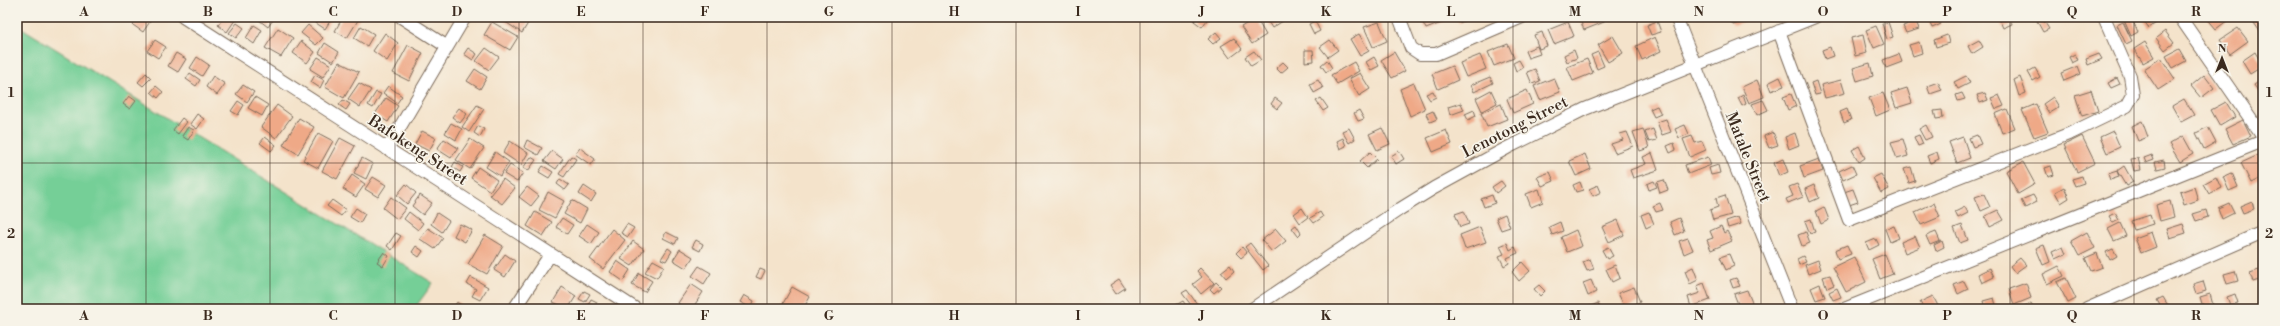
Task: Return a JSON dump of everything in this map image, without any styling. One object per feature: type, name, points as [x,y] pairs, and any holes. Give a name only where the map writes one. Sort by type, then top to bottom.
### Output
[{"type":"street","name":"Bafokeng Street","points":[[183,17],[550,255],[636,309]]},
{"type":"street","points":[[401,17],[446,46]]},
{"type":"street","points":[[387,149],[446,46],[465,17]]},
{"type":"street","points":[[1398,17],[1411,48],[1420,54],[1436,54],[1522,17]]},
{"type":"street","name":"Matale Street","points":[[1676,17],[1792,309]]},
{"type":"street","name":"Lenotong Street","points":[[1252,309],[1400,209],[1494,155],[1585,109],[1814,17]]},
{"type":"street","points":[[1780,31],[1849,220],[2071,133],[2127,106],[2133,95],[2130,76],[2104,17]]},
{"type":"street","points":[[2180,17],[2263,137]]},
{"type":"street","points":[[1844,309],[2263,141]]},
{"type":"street","points":[[2087,309],[2263,232]]},
{"type":"street","points":[[514,309],[550,255]]},
{"type":"green space","points":[[17,25],[433,283],[414,309],[17,309]]},
{"type":"building","points":[[139,17],[146,17],[151,20],[143,32],[133,25]]},
{"type":"building","points":[[224,17],[237,17],[227,32],[218,25]]},
{"type":"building","points":[[261,17],[275,17],[268,27],[259,20]]},
{"type":"building","points":[[316,17],[332,18],[325,29],[313,21]]},
{"type":"building","points":[[343,17],[360,17],[347,38],[335,31]]},
{"type":"building","points":[[502,17],[524,17],[530,20],[522,33],[501,19]]},
{"type":"building","points":[[1198,17],[1204,17],[1207,20],[1202,27],[1194,21]]},
{"type":"building","points":[[1265,17],[1285,17],[1286,19],[1272,28]]},
{"type":"building","points":[[1420,17],[1444,17],[1446,21],[1426,29]]},
{"type":"building","points":[[1456,17],[1472,17],[1459,23]]},
{"type":"building","points":[[1579,17],[1602,17],[1604,22],[1584,30]]},
{"type":"building","points":[[1729,17],[1749,17],[1750,19],[1733,25]]},
{"type":"building","points":[[1907,17],[1917,17],[1918,19],[1909,23]]},
{"type":"building","points":[[1927,17],[1937,17],[1941,24],[1932,28]]},
{"type":"building","points":[[2009,17],[2012,24],[2003,28],[1999,19]]},
{"type":"building","points":[[2131,17],[2138,32],[2131,36],[2123,18]]},
{"type":"building","points":[[2152,17],[2156,23],[2149,28],[2142,18]]},
{"type":"building","points":[[2206,17],[2225,17],[2228,20],[2216,29]]},
{"type":"building","points":[[2250,17],[2263,17],[2263,36]]},
{"type":"building","points":[[1256,18],[1266,35],[1252,44],[1241,27]]},
{"type":"building","points":[[2042,18],[2049,29],[2043,32],[2037,21]]},
{"type":"building","points":[[1315,21],[1320,31],[1314,34],[1309,24]]},
{"type":"building","points":[[1657,21],[1661,32],[1651,35],[1647,25]]},
{"type":"building","points":[[1916,21],[1919,29],[1906,33],[1903,26]]},
{"type":"building","points":[[492,22],[518,37],[510,50],[484,35]]},
{"type":"building","points":[[1379,22],[1387,41],[1373,47],[1364,27]]},
{"type":"building","points":[[1568,22],[1574,36],[1554,44],[1548,30]]},
{"type":"building","points":[[1888,22],[1893,37],[1887,39],[1882,24]]},
{"type":"building","points":[[2123,22],[2132,41],[2126,44],[2117,25]]},
{"type":"building","points":[[237,23],[244,28],[236,38],[229,33]]},
{"type":"building","points":[[254,25],[262,30],[254,44],[246,38]]},
{"type":"building","points":[[308,25],[323,38],[316,45],[301,33]]},
{"type":"building","points":[[361,26],[374,34],[367,46],[354,38]]},
{"type":"building","points":[[1876,26],[1884,44],[1874,48],[1866,30]]},
{"type":"building","points":[[278,28],[293,38],[281,57],[265,48]]},
{"type":"building","points":[[2238,28],[2248,41],[2230,54],[2220,40]]},
{"type":"building","points":[[2165,31],[2174,43],[2165,50],[2156,38]]},
{"type":"building","points":[[1216,32],[1221,38],[1213,44],[1208,39]]},
{"type":"building","points":[[1542,32],[1547,46],[1539,49],[1534,35]]},
{"type":"building","points":[[385,33],[398,43],[387,61],[373,51]]},
{"type":"building","points":[[1359,34],[1369,51],[1360,56],[1350,39]]},
{"type":"building","points":[[1863,35],[1867,53],[1855,56],[1851,38]]},
{"type":"building","points":[[1947,35],[1949,43],[1936,47],[1934,40]]},
{"type":"building","points":[[1613,36],[1623,53],[1608,62],[1598,45]]},
{"type":"building","points":[[1655,37],[1661,51],[1642,60],[1636,46]]},
{"type":"building","points":[[1234,38],[1242,49],[1230,58],[1221,46]]},
{"type":"building","points":[[155,40],[166,47],[158,58],[147,51]]},
{"type":"building","points":[[1330,40],[1338,50],[1328,57],[1320,47]]},
{"type":"building","points":[[1979,40],[1983,47],[1972,54],[1968,46]]},
{"type":"building","points":[[301,41],[315,52],[307,63],[293,53]]},
{"type":"building","points":[[1919,42],[1922,53],[1913,56],[1909,45]]},
{"type":"building","points":[[2145,42],[2154,57],[2143,63],[2134,49]]},
{"type":"building","points":[[325,43],[339,52],[333,62],[319,53]]},
{"type":"building","points":[[1508,44],[1514,58],[1494,66],[1488,52]]},
{"type":"building","points":[[408,45],[423,53],[409,81],[393,73]]},
{"type":"building","points":[[1537,46],[1540,54],[1528,58],[1525,51]]},
{"type":"building","points":[[1830,47],[1833,56],[1825,59],[1822,50]]},
{"type":"building","points":[[468,48],[477,54],[473,60],[464,54]]},
{"type":"building","points":[[486,48],[499,57],[489,70],[476,61]]},
{"type":"building","points":[[2179,49],[2186,61],[2173,68],[2166,56]]},
{"type":"building","points":[[1305,50],[1313,50],[1314,61],[1305,62]]},
{"type":"building","points":[[1574,50],[1577,58],[1567,62],[1564,55]]},
{"type":"building","points":[[1254,51],[1261,60],[1251,66],[1245,57]]},
{"type":"building","points":[[1394,52],[1405,71],[1392,78],[1381,60]]},
{"type":"building","points":[[1598,52],[1604,66],[1597,69],[1591,55]]},
{"type":"building","points":[[2255,52],[2263,66],[2250,74],[2242,61]]},
{"type":"building","points":[[176,53],[186,59],[178,72],[168,66]]},
{"type":"building","points":[[1899,54],[1902,62],[1886,68],[1883,60]]},
{"type":"building","points":[[2075,54],[2078,60],[2072,63],[2069,57]]},
{"type":"building","points":[[2099,54],[2102,59],[2088,65],[2086,59]]},
{"type":"building","points":[[1480,55],[1486,69],[1466,77],[1460,63]]},
{"type":"building","points":[[197,57],[209,65],[202,76],[190,68]]},
{"type":"building","points":[[318,57],[331,65],[323,77],[310,69]]},
{"type":"building","points":[[1374,57],[1379,66],[1371,70],[1366,62]]},
{"type":"building","points":[[2161,58],[2175,79],[2158,90],[2144,69]]},
{"type":"building","points":[[1587,59],[1593,73],[1573,81],[1567,67]]},
{"type":"building","points":[[1327,60],[1332,68],[1326,72],[1321,65]]},
{"type":"building","points":[[1519,60],[1523,67],[1516,71],[1513,63]]},
{"type":"building","points":[[339,62],[359,72],[344,98],[325,87]]},
{"type":"building","points":[[1283,62],[1288,67],[1281,73],[1276,68]]},
{"type":"building","points":[[1354,62],[1359,71],[1337,84],[1331,75]]},
{"type":"building","points":[[1870,63],[1873,76],[1857,81],[1853,68]]},
{"type":"building","points":[[1452,66],[1458,80],[1438,89],[1432,74]]},
{"type":"building","points":[[2078,66],[2081,74],[2064,81],[2061,73]]},
{"type":"building","points":[[2035,68],[2040,77],[2033,81],[2028,72]]},
{"type":"building","points":[[475,69],[487,77],[480,89],[467,81]]},
{"type":"building","points":[[1535,69],[1540,81],[1532,84],[1527,72]]},
{"type":"building","points":[[146,73],[151,78],[143,86],[138,82]]},
{"type":"building","points":[[190,73],[200,80],[196,86],[186,79]]},
{"type":"building","points":[[1360,73],[1370,89],[1359,96],[1349,79]]},
{"type":"building","points":[[315,75],[324,80],[320,88],[311,82]]},
{"type":"building","points":[[2204,75],[2214,88],[2201,98],[2191,86]]},
{"type":"building","points":[[213,76],[225,84],[217,95],[206,87]]},
{"type":"building","points":[[1966,76],[1970,83],[1958,89],[1954,82]]},
{"type":"building","points":[[1490,77],[1493,83],[1474,92],[1471,85]]},
{"type":"building","points":[[1780,77],[1784,86],[1771,91],[1768,83]]},
{"type":"building","points":[[2020,77],[2026,93],[2019,96],[2014,80]]},
{"type":"building","points":[[1554,78],[1560,92],[1540,100],[1534,86]]},
{"type":"building","points":[[2117,78],[2120,84],[2111,88],[2108,83]]},
{"type":"building","points":[[2263,79],[2263,98],[2254,85]]},
{"type":"building","points":[[1318,80],[1323,88],[1314,93],[1310,84]]},
{"type":"building","points":[[1757,80],[1764,97],[1749,103],[1742,87]]},
{"type":"building","points":[[1841,80],[1845,93],[1825,98],[1821,85]]},
{"type":"building","points":[[1816,81],[1820,94],[1815,95],[1811,83]]},
{"type":"building","points":[[1938,82],[1942,90],[1930,94],[1927,86]]},
{"type":"building","points":[[359,83],[371,90],[360,107],[348,99]]},
{"type":"building","points":[[1414,83],[1425,109],[1410,116],[1400,89]]},
{"type":"building","points":[[243,85],[254,92],[247,102],[236,94]]},
{"type":"building","points":[[156,86],[163,92],[158,98],[151,92]]},
{"type":"building","points":[[388,86],[402,96],[397,103],[383,93]]},
{"type":"building","points":[[1907,88],[1912,103],[1896,108],[1891,93]]},
{"type":"building","points":[[1491,90],[1497,103],[1482,111],[1476,98]]},
{"type":"building","points":[[1527,90],[1533,104],[1513,113],[1507,99]]},
{"type":"building","points":[[2091,90],[2098,111],[2082,116],[2075,95]]},
{"type":"building","points":[[1433,91],[1436,97],[1430,100],[1426,94]]},
{"type":"building","points":[[376,92],[381,94],[373,108],[368,105]]},
{"type":"building","points":[[1883,93],[1890,110],[1876,116],[1869,98]]},
{"type":"building","points":[[1962,93],[1965,99],[1958,101],[1956,95]]},
{"type":"building","points":[[1985,93],[1988,100],[1980,103],[1977,95]]},
{"type":"building","points":[[1791,94],[1796,106],[1788,110],[1783,97]]},
{"type":"building","points":[[1743,95],[1746,104],[1742,106],[1738,98]]},
{"type":"building","points":[[1999,95],[2004,106],[1996,109],[1991,98]]},
{"type":"building","points":[[129,96],[136,101],[130,109],[123,104]]},
{"type":"building","points":[[255,97],[268,105],[262,116],[248,108]]},
{"type":"building","points":[[2053,97],[2059,107],[2049,113],[2043,104]]},
{"type":"building","points":[[386,98],[398,106],[388,122],[375,114]]},
{"type":"building","points":[[1275,98],[1282,103],[1277,109],[1271,104]]},
{"type":"building","points":[[1321,98],[1328,108],[1323,111],[1316,101]]},
{"type":"building","points":[[2184,99],[2194,115],[2181,122],[2172,106]]},
{"type":"building","points":[[343,100],[350,104],[346,110],[339,105]]},
{"type":"building","points":[[1763,100],[1768,110],[1757,115],[1752,104]]},
{"type":"building","points":[[238,101],[244,105],[238,115],[231,111]]},
{"type":"building","points":[[2226,102],[2235,117],[2220,126],[2211,110]]},
{"type":"building","points":[[1461,103],[1464,110],[1450,115],[1448,107]]},
{"type":"building","points":[[1501,104],[1507,119],[1487,127],[1481,113]]},
{"type":"building","points":[[2036,104],[2048,132],[2034,137],[2022,110]]},
{"type":"building","points":[[277,105],[292,116],[276,138],[261,127]]},
{"type":"building","points":[[477,105],[484,109],[469,132],[462,127]]},
{"type":"building","points":[[1657,106],[1661,114],[1654,117],[1650,109]]},
{"type":"building","points":[[459,108],[467,114],[460,123],[452,117]]},
{"type":"building","points":[[1847,109],[1851,120],[1844,123],[1840,112]]},
{"type":"building","points":[[2007,109],[2015,128],[2002,133],[1995,114]]},
{"type":"building","points":[[1359,110],[1364,119],[1358,121],[1354,113]]},
{"type":"building","points":[[1474,110],[1476,116],[1468,120],[1465,114]]},
{"type":"building","points":[[1942,110],[1943,118],[1936,119],[1934,111]]},
{"type":"building","points":[[1433,111],[1437,119],[1430,122],[1426,114]]},
{"type":"building","points":[[197,114],[204,119],[197,129],[190,124]]},
{"type":"building","points":[[182,118],[187,122],[178,134],[173,130]]},
{"type":"building","points":[[299,118],[314,127],[298,154],[283,145]]},
{"type":"building","points":[[1666,119],[1671,132],[1662,135],[1657,122]]},
{"type":"building","points":[[2243,120],[2251,136],[2233,144],[2225,129]]},
{"type":"building","points":[[2142,121],[2148,137],[2138,141],[2132,126]]},
{"type":"building","points":[[451,123],[462,129],[456,140],[445,133]]},
{"type":"building","points":[[1685,125],[1689,134],[1679,138],[1675,129]]},
{"type":"building","points":[[1926,125],[1932,137],[1925,140],[1919,129]]},
{"type":"building","points":[[478,126],[484,129],[480,137],[474,133]]},
{"type":"building","points":[[188,127],[194,130],[188,140],[182,136]]},
{"type":"building","points":[[2208,127],[2216,142],[2204,149],[2196,133]]},
{"type":"building","points":[[1349,128],[1355,139],[1349,143],[1342,131]]},
{"type":"building","points":[[1382,128],[1390,144],[1377,150],[1369,134]]},
{"type":"building","points":[[1643,129],[1649,148],[1640,151],[1633,132]]},
{"type":"building","points":[[1653,129],[1657,140],[1649,142],[1645,132]]},
{"type":"building","points":[[1446,130],[1452,144],[1433,152],[1427,138]]},
{"type":"building","points":[[422,131],[436,138],[429,151],[415,144]]},
{"type":"building","points":[[2113,131],[2120,147],[2107,153],[2100,137]]},
{"type":"building","points":[[1627,132],[1633,146],[1615,153],[1611,144],[1623,140],[1620,134]]},
{"type":"building","points":[[1773,132],[1778,145],[1769,148],[1764,136]]},
{"type":"building","points":[[318,133],[333,141],[318,168],[303,160]]},
{"type":"building","points":[[1795,133],[1799,145],[1789,149],[1785,137]]},
{"type":"building","points":[[1919,135],[1923,144],[1918,146],[1914,137]]},
{"type":"building","points":[[1977,135],[1981,144],[1973,147],[1969,138]]},
{"type":"building","points":[[1692,136],[1695,143],[1702,141],[1706,150],[1690,157],[1683,139]]},
{"type":"building","points":[[2082,136],[2095,163],[2077,172],[2064,145]]},
{"type":"building","points":[[2183,136],[2193,154],[2180,162],[2169,144]]},
{"type":"building","points":[[265,137],[276,145],[271,151],[260,143]]},
{"type":"building","points":[[1963,137],[1970,158],[1957,163],[1949,142]]},
{"type":"building","points":[[340,138],[355,146],[337,179],[322,171]]},
{"type":"building","points":[[1343,138],[1346,146],[1340,149],[1337,141]]},
{"type":"building","points":[[444,139],[458,148],[451,158],[437,149]]},
{"type":"building","points":[[470,139],[484,148],[470,169],[456,160]]},
{"type":"building","points":[[1903,139],[1908,156],[1897,159],[1891,142]]},
{"type":"building","points":[[527,140],[542,148],[538,155],[524,147]]},
{"type":"building","points":[[510,141],[528,153],[521,165],[503,153]]},
{"type":"building","points":[[1674,143],[1676,150],[1670,153],[1667,146]]},
{"type":"building","points":[[1859,146],[1865,158],[1859,162],[1852,150]]},
{"type":"building","points":[[580,148],[595,159],[591,165],[575,154]]},
{"type":"building","points":[[552,151],[563,159],[556,169],[544,161]]},
{"type":"building","points":[[1399,151],[1404,159],[1396,164],[1391,156]]},
{"type":"building","points":[[495,152],[509,162],[500,176],[486,167]]},
{"type":"building","points":[[1370,152],[1377,159],[1367,168],[1360,161]]},
{"type":"building","points":[[1937,152],[1939,159],[1930,163],[1927,156]]},
{"type":"building","points":[[1652,153],[1658,170],[1633,178],[1630,170],[1646,164],[1643,157]]},
{"type":"building","points":[[2263,153],[2263,177],[2251,183],[2241,163]]},
{"type":"building","points":[[1585,154],[1591,169],[1576,176],[1569,161]]},
{"type":"building","points":[[2152,155],[2154,160],[2146,163],[2144,158]]},
{"type":"building","points":[[571,156],[576,159],[564,177],[559,174]]},
{"type":"building","points":[[531,157],[536,160],[528,171],[523,168]]},
{"type":"building","points":[[1708,157],[1711,165],[1688,174],[1685,165]]},
{"type":"building","points":[[362,158],[373,164],[366,179],[354,173]]},
{"type":"building","points":[[2138,158],[2141,170],[2134,171],[2131,159]]},
{"type":"building","points":[[1783,159],[1788,172],[1779,176],[1774,163]]},
{"type":"building","points":[[1819,159],[1823,171],[1804,178],[1800,166]]},
{"type":"building","points":[[2164,160],[2165,167],[2157,169],[2155,162]]},
{"type":"building","points":[[455,162],[463,167],[460,172],[452,167]]},
{"type":"building","points":[[2023,162],[2035,184],[2018,194],[2006,171]]},
{"type":"building","points":[[510,165],[523,173],[517,182],[504,174]]},
{"type":"building","points":[[1718,165],[1720,173],[1711,175],[1709,168]]},
{"type":"building","points":[[1852,165],[1856,174],[1843,180],[1839,171]]},
{"type":"building","points":[[543,166],[553,172],[549,178],[539,172]]},
{"type":"building","points":[[2051,166],[2054,175],[2048,177],[2045,168]]},
{"type":"building","points":[[2124,166],[2133,182],[2126,186],[2117,171]]},
{"type":"building","points":[[478,167],[497,180],[490,191],[471,178]]},
{"type":"building","points":[[1911,167],[1915,181],[1909,183],[1904,169]]},
{"type":"building","points":[[2117,171],[2119,177],[2110,180],[2108,174]]},
{"type":"building","points":[[1550,172],[1554,181],[1542,186],[1537,177]]},
{"type":"building","points":[[2232,173],[2238,187],[2229,191],[2223,177]]},
{"type":"building","points":[[1881,174],[1889,189],[1881,193],[1873,178]]},
{"type":"building","points":[[352,175],[365,184],[356,197],[343,189]]},
{"type":"building","points":[[2082,176],[2084,183],[2075,186],[2072,179]]},
{"type":"building","points":[[373,177],[386,185],[378,197],[365,189]]},
{"type":"building","points":[[2216,177],[2221,188],[2209,194],[2203,184]]},
{"type":"building","points":[[503,179],[515,188],[502,204],[490,195]]},
{"type":"building","points":[[560,179],[569,185],[565,190],[557,184]]},
{"type":"building","points":[[1664,180],[1668,190],[1660,193],[1657,182]]},
{"type":"building","points":[[1501,181],[1505,186],[1496,193],[1492,187]]},
{"type":"building","points":[[1654,181],[1657,187],[1649,190],[1647,184]]},
{"type":"building","points":[[1580,182],[1583,190],[1576,192],[1573,185]]},
{"type":"building","points":[[406,184],[416,193],[407,204],[397,195]]},
{"type":"building","points":[[1797,184],[1803,197],[1788,203],[1786,199],[1793,196],[1789,187]]},
{"type":"building","points":[[1598,185],[1601,192],[1593,196],[1589,189]]},
{"type":"building","points":[[1814,185],[1819,198],[1810,202],[1805,189]]},
{"type":"building","points":[[584,186],[596,194],[591,202],[579,194]]},
{"type":"building","points":[[527,187],[539,196],[531,206],[519,197]]},
{"type":"building","points":[[2064,187],[2069,198],[2061,203],[2055,192]]},
{"type":"building","points":[[2194,187],[2198,200],[2184,205],[2180,192]]},
{"type":"building","points":[[1539,189],[1543,202],[1531,207],[1526,194]]},
{"type":"building","points":[[1853,189],[1858,202],[1849,205],[1844,192]]},
{"type":"building","points":[[548,192],[564,201],[555,218],[539,210]]},
{"type":"building","points":[[1984,194],[1990,207],[1981,211],[1975,197]]},
{"type":"building","points":[[420,195],[432,203],[423,215],[412,206]]},
{"type":"building","points":[[1492,195],[1495,203],[1484,207],[1481,199]]},
{"type":"building","points":[[1725,195],[1731,215],[1713,220],[1710,210],[1718,207],[1716,198]]},
{"type":"building","points":[[2033,195],[2037,202],[2025,208],[2021,200]]},
{"type":"building","points":[[391,197],[406,208],[397,219],[383,208]]},
{"type":"building","points":[[332,200],[346,210],[341,216],[327,206]]},
{"type":"building","points":[[572,200],[587,209],[580,223],[564,214]]},
{"type":"building","points":[[2170,201],[2174,217],[2160,221],[2156,205]]},
{"type":"building","points":[[2252,201],[2254,209],[2243,213],[2240,206]]},
{"type":"building","points":[[1660,203],[1663,210],[1656,212],[1653,206]]},
{"type":"building","points":[[1934,203],[1940,217],[1921,225],[1915,212]]},
{"type":"building","points":[[2229,203],[2234,213],[2222,219],[2218,208]]},
{"type":"building","points":[[1824,207],[1829,220],[1821,224],[1816,211]]},
{"type":"building","points":[[1965,207],[1968,213],[1958,218],[1955,212]]},
{"type":"building","points":[[356,208],[365,214],[360,223],[350,217]]},
{"type":"building","points":[[1302,208],[1308,217],[1300,223],[1294,214]]},
{"type":"building","points":[[1998,210],[2004,220],[1990,227],[1985,216]]},
{"type":"building","points":[[2206,210],[2208,217],[2196,221],[2193,214]]},
{"type":"building","points":[[1464,211],[1469,224],[1460,227],[1455,214]]},
{"type":"building","points":[[409,212],[423,223],[418,230],[404,219]]},
{"type":"building","points":[[535,212],[552,222],[543,236],[527,226]]},
{"type":"building","points":[[1320,212],[1323,217],[1314,223],[1310,218]]},
{"type":"building","points":[[1649,212],[1654,224],[1646,228],[1641,215]]},
{"type":"building","points":[[437,213],[449,221],[442,232],[431,224]]},
{"type":"building","points":[[2115,213],[2119,220],[2113,223],[2109,216]]},
{"type":"building","points":[[1505,214],[1510,227],[1501,230],[1496,218]]},
{"type":"building","points":[[2150,215],[2153,224],[2134,230],[2131,221]]},
{"type":"building","points":[[1738,217],[1741,224],[1728,228],[1726,221]]},
{"type":"building","points":[[562,218],[573,225],[567,234],[556,227]]},
{"type":"building","points":[[1679,218],[1684,231],[1675,235],[1670,222]]},
{"type":"building","points":[[1811,219],[1815,232],[1810,234],[1805,221]]},
{"type":"building","points":[[1618,220],[1624,235],[1609,242],[1602,227]]},
{"type":"building","points":[[1560,222],[1563,231],[1552,235],[1549,227]]},
{"type":"building","points":[[2120,223],[2126,236],[2114,241],[2108,229]]},
{"type":"building","points":[[460,224],[472,230],[465,242],[454,236]]},
{"type":"building","points":[[587,224],[599,232],[591,244],[579,236]]},
{"type":"building","points":[[627,224],[634,228],[628,237],[621,233]]},
{"type":"building","points":[[2183,224],[2186,233],[2170,238],[2167,229]]},
{"type":"building","points":[[1296,225],[1301,233],[1298,236],[1292,228]]},
{"type":"building","points":[[1962,225],[1968,240],[1960,243],[1954,228]]},
{"type":"building","points":[[1721,226],[1724,233],[1727,231],[1732,241],[1711,250],[1707,240],[1713,238],[1710,231]]},
{"type":"building","points":[[1894,226],[1899,238],[1890,242],[1885,229]]},
{"type":"building","points":[[1480,227],[1486,242],[1465,249],[1460,235]]},
{"type":"building","points":[[428,228],[443,238],[435,249],[420,239]]},
{"type":"building","points":[[612,229],[625,240],[603,269],[590,259]]},
{"type":"building","points":[[1276,229],[1286,241],[1272,252],[1262,240]]},
{"type":"building","points":[[1576,230],[1582,246],[1567,252],[1561,237]]},
{"type":"building","points":[[666,232],[678,238],[675,244],[663,238]]},
{"type":"building","points":[[1806,232],[1810,243],[1802,246],[1798,235]]},
{"type":"building","points":[[1936,232],[1940,241],[1930,245],[1926,236]]},
{"type":"building","points":[[2087,232],[2095,248],[2079,256],[2071,241]]},
{"type":"building","points":[[2151,232],[2156,247],[2141,253],[2135,238]]},
{"type":"building","points":[[396,233],[401,236],[392,250],[387,246]]},
{"type":"building","points":[[485,235],[503,246],[487,274],[468,264]]},
{"type":"building","points":[[1915,236],[1920,247],[1905,253],[1901,242]]},
{"type":"building","points":[[1688,238],[1693,250],[1684,254],[1679,241]]},
{"type":"building","points":[[1876,239],[1879,245],[1869,250],[1866,243]]},
{"type":"building","points":[[696,240],[703,244],[700,251],[692,247]]},
{"type":"building","points":[[633,241],[644,249],[632,266],[621,259]]},
{"type":"building","points":[[1942,241],[1944,247],[1936,251],[1934,245]]},
{"type":"building","points":[[1250,243],[1268,266],[1263,270],[1245,247]]},
{"type":"building","points":[[1507,243],[1510,250],[1515,247],[1518,253],[1507,258],[1509,263],[1504,266],[1499,256],[1504,254],[1500,246]]},
{"type":"building","points":[[1847,245],[1851,254],[1838,259],[1835,250]]},
{"type":"building","points":[[2044,245],[2050,262],[2043,265],[2036,248]]},
{"type":"building","points":[[416,246],[423,251],[419,257],[412,252]]},
{"type":"building","points":[[1242,247],[1247,253],[1241,258],[1236,253]]},
{"type":"building","points":[[1608,247],[1613,256],[1607,259],[1602,250]]},
{"type":"building","points":[[2063,247],[2066,254],[2055,259],[2052,252]]},
{"type":"building","points":[[668,248],[672,251],[666,261],[661,259]]},
{"type":"building","points":[[680,249],[693,257],[686,268],[673,260]]},
{"type":"building","points":[[2113,249],[2117,256],[2110,260],[2106,252]]},
{"type":"building","points":[[384,252],[389,256],[383,266],[377,262]]},
{"type":"building","points":[[2097,253],[2102,267],[2091,271],[2085,258]]},
{"type":"building","points":[[505,254],[515,261],[505,277],[494,270]]},
{"type":"building","points":[[1729,254],[1734,266],[1726,270],[1720,257]]},
{"type":"building","points":[[1885,254],[1893,274],[1880,279],[1872,259]]},
{"type":"building","points":[[1803,256],[1806,262],[1799,265],[1797,259]]},
{"type":"building","points":[[1854,257],[1866,282],[1846,292],[1833,267]]},
{"type":"building","points":[[2020,258],[2026,265],[2015,273],[2010,266]]},
{"type":"building","points":[[1590,259],[1594,269],[1587,271],[1583,262]]},
{"type":"building","points":[[653,260],[664,266],[657,278],[645,272]]},
{"type":"building","points":[[1818,260],[1821,269],[1808,274],[1805,265]]},
{"type":"building","points":[[617,261],[630,270],[623,281],[610,272]]},
{"type":"building","points":[[1522,262],[1530,271],[1519,281],[1512,272]]},
{"type":"building","points":[[1230,265],[1234,271],[1226,278],[1221,272]]},
{"type":"building","points":[[1615,265],[1620,278],[1612,282],[1606,269]]},
{"type":"building","points":[[699,266],[711,273],[704,284],[692,276]]},
{"type":"building","points":[[2059,266],[2064,276],[2047,284],[2043,274]]},
{"type":"building","points":[[1693,267],[1698,280],[1690,284],[1685,271]]},
{"type":"building","points":[[1200,268],[1214,283],[1201,294],[1193,284],[1202,277],[1197,271]]},
{"type":"building","points":[[1990,268],[1994,277],[1982,283],[1978,274]]},
{"type":"building","points":[[760,269],[765,271],[761,279],[756,277]]},
{"type":"building","points":[[2259,270],[2262,279],[2253,282],[2250,273]]},
{"type":"building","points":[[2235,271],[2238,281],[2227,284],[2224,274]]},
{"type":"building","points":[[639,273],[652,281],[645,292],[632,285]]},
{"type":"building","points":[[1830,275],[1834,285],[1827,288],[1823,277]]},
{"type":"building","points":[[471,277],[488,287],[480,300],[472,296],[476,289],[467,284]]},
{"type":"building","points":[[1736,278],[1740,286],[1733,288],[1730,280]]},
{"type":"building","points":[[2066,278],[2076,299],[2068,303],[2057,282]]},
{"type":"building","points":[[1119,279],[1125,288],[1116,294],[1110,285]]},
{"type":"building","points":[[1591,280],[1596,292],[1588,296],[1583,283]]},
{"type":"building","points":[[1964,281],[1968,289],[1958,294],[1954,285]]},
{"type":"building","points":[[2203,281],[2206,291],[2196,294],[2193,284]]},
{"type":"building","points":[[1216,282],[1221,287],[1214,293],[1210,289]]},
{"type":"building","points":[[1704,283],[1710,300],[1691,307],[1688,297],[1700,293],[1697,286]]},
{"type":"building","points":[[2026,283],[2031,298],[2014,305],[2009,289]]},
{"type":"building","points":[[691,284],[703,292],[692,309],[686,309],[678,303]]},
{"type":"building","points":[[1820,284],[1825,297],[1816,300],[1811,288]]},
{"type":"building","points":[[1539,285],[1545,291],[1540,296],[1534,289]]},
{"type":"building","points":[[562,287],[576,296],[568,309],[553,302]]},
{"type":"building","points":[[792,287],[810,297],[803,309],[780,309]]},
{"type":"building","points":[[1634,287],[1640,302],[1625,308],[1618,293]]},
{"type":"building","points":[[1837,288],[1841,297],[1833,300],[1829,292]]},
{"type":"building","points":[[1187,290],[1200,308],[1199,309],[1194,309],[1182,293]]},
{"type":"building","points":[[1747,290],[1753,305],[1740,309],[1734,294]]},
{"type":"building","points":[[584,291],[590,294],[585,302],[579,299]]},
{"type":"building","points":[[2210,294],[2213,305],[2203,307],[2200,297]]},
{"type":"building","points":[[2235,294],[2238,303],[2230,305],[2227,297]]},
{"type":"building","points":[[744,295],[754,301],[751,308],[740,302]]},
{"type":"building","points":[[1933,296],[1938,306],[1932,309],[1924,309],[1920,302]]},
{"type":"building","points":[[2163,297],[2170,309],[2162,309],[2157,300]]},
{"type":"building","points":[[1994,298],[1997,309],[1985,309],[1983,301]]},
{"type":"building","points":[[591,299],[597,302],[593,309],[588,309],[586,308]]},
{"type":"building","points":[[1183,301],[1187,307],[1179,309],[1176,305]]},
{"type":"building","points":[[457,302],[466,309],[452,309]]},
{"type":"building","points":[[1598,303],[1600,309],[1584,309]]},
{"type":"building","points":[[2031,303],[2035,309],[2018,309]]}]
